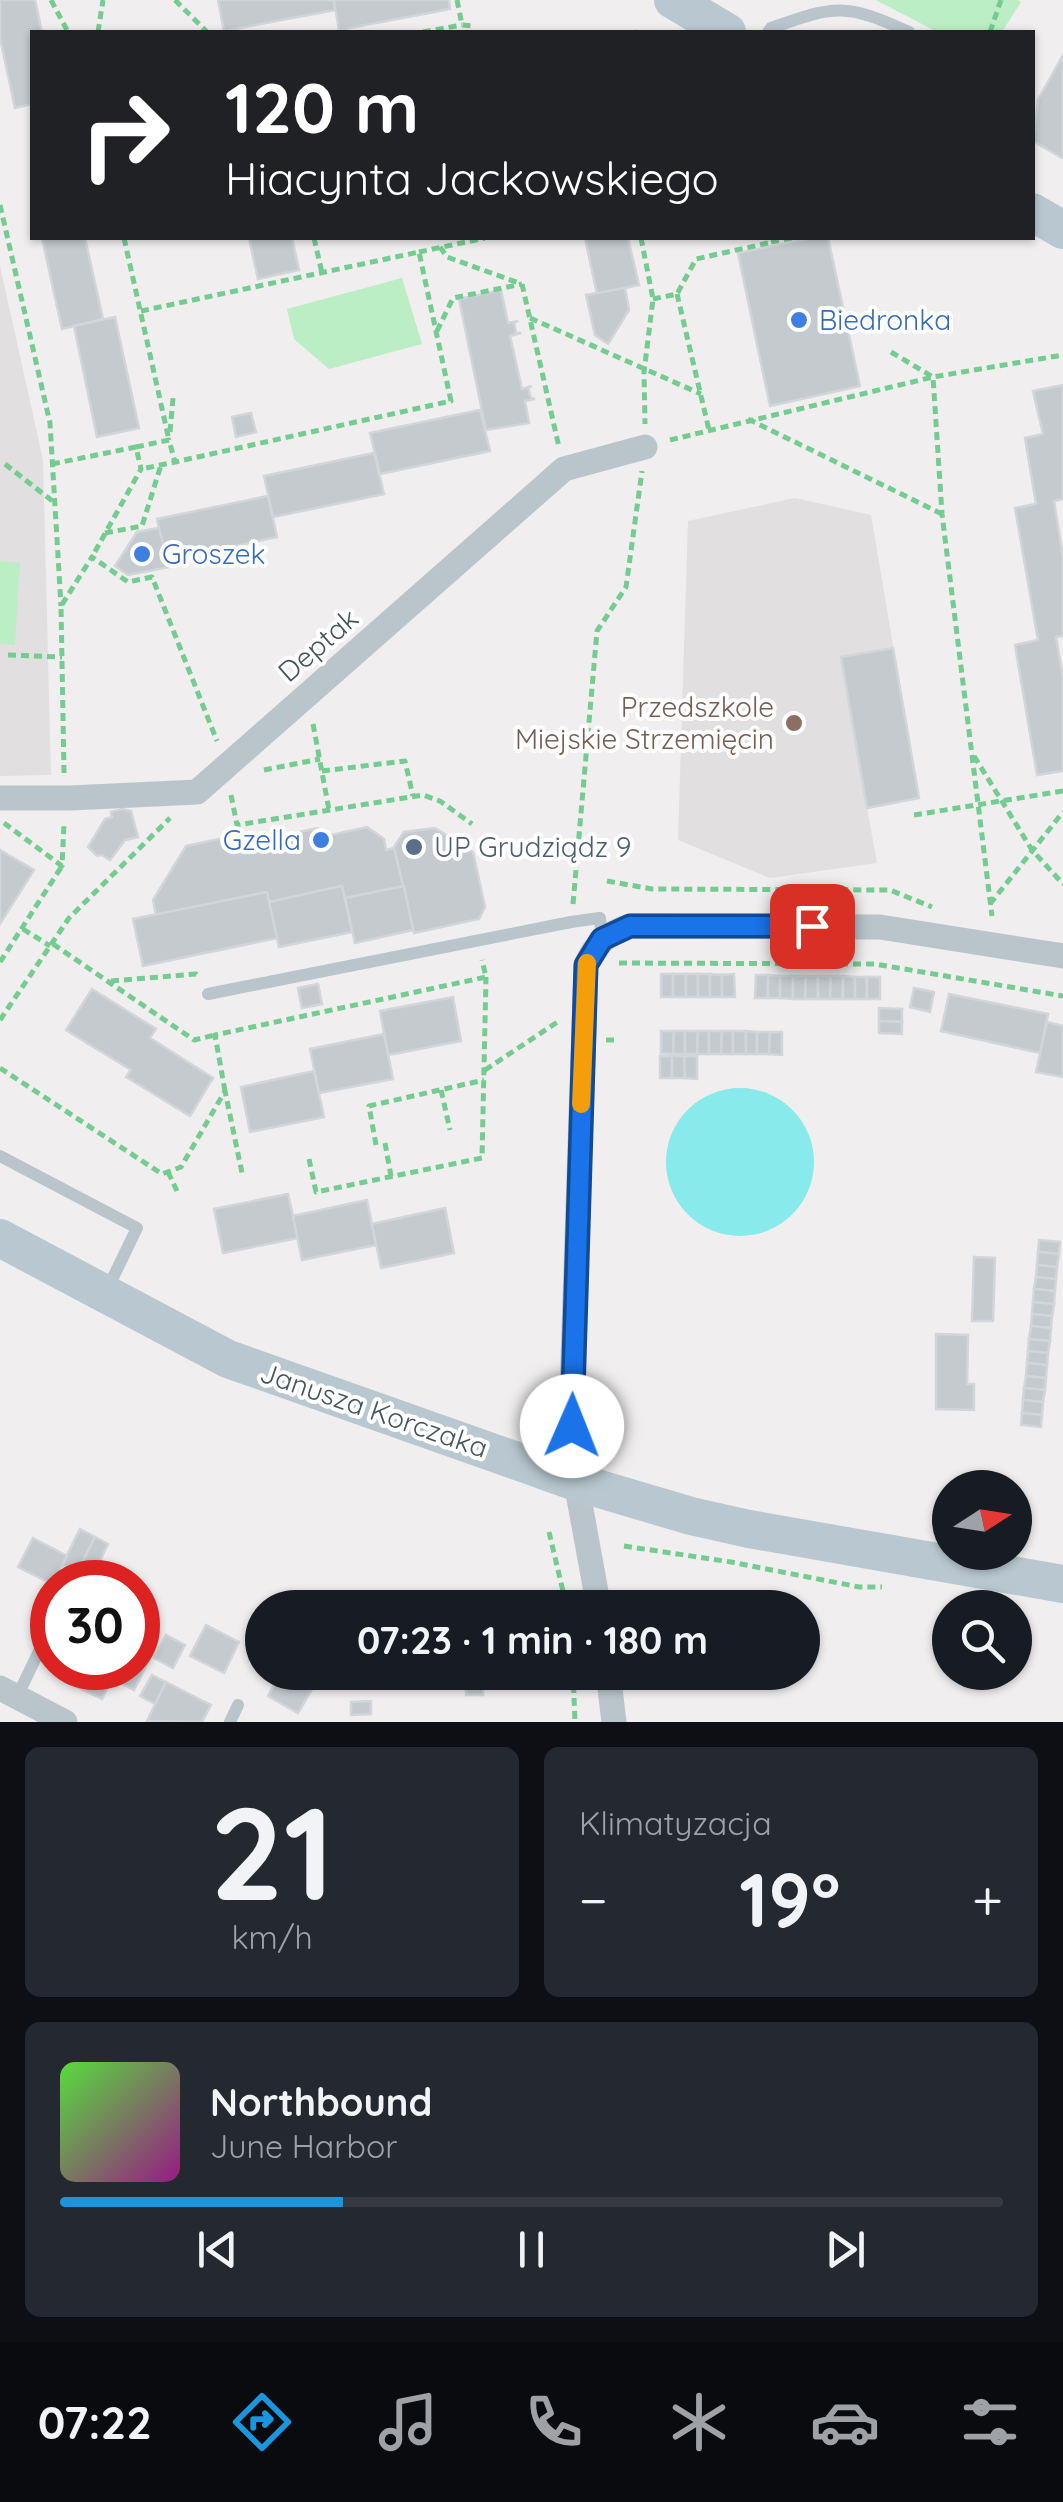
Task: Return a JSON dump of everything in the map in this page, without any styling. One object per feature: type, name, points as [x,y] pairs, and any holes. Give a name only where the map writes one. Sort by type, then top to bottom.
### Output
[{"type":"street","points":[[673,0],[724,30]]},
{"type":"street","points":[[1035,214],[1063,230]]},
{"type":"street","name":"Deptak","points":[[196,792],[564,469],[645,447]]},
{"type":"street","points":[[0,798],[196,792]]},
{"type":"street","points":[[596,1590],[576,1482],[572,1419],[586,965],[630,926],[880,927],[1063,956]]},
{"type":"street","name":"Janusza Korczaka","points":[[0,1238],[228,1359],[576,1482],[730,1525],[1063,1584]]},
{"type":"street","points":[[610,1690],[614,1722]]},
{"type":"street","points":[[9,1692],[65,1722]]},
{"type":"lane","points":[[773,30],[834,8],[869,14],[904,30]]},
{"type":"lane","points":[[208,994],[477,938],[600,918],[606,951]]},
{"type":"lane","points":[[0,1156],[137,1228],[105,1294]]},
{"type":"lane","points":[[9,1692],[30,1659]]},
{"type":"lane","points":[[230,1722],[238,1705]]},
{"type":"path","points":[[51,0],[67,30]]},
{"type":"path","points":[[98,30],[104,0]]},
{"type":"path","points":[[175,0],[205,30]]},
{"type":"path","points":[[457,0],[462,26]]},
{"type":"path","points":[[991,30],[1002,0]]},
{"type":"path","points":[[436,30],[474,26]]},
{"type":"path","points":[[0,206],[50,422],[61,606],[64,798],[62,866],[0,962]]},
{"type":"path","points":[[124,240],[174,462]]},
{"type":"path","points":[[314,240],[322,272]]},
{"type":"path","points":[[140,311],[476,240]]},
{"type":"path","points":[[572,922],[597,631],[626,587],[645,447],[644,372],[652,299],[641,240]]},
{"type":"path","points":[[709,430],[677,294],[696,259],[771,240]]},
{"type":"path","points":[[440,247],[447,258],[522,284]]},
{"type":"path","points":[[141,470],[451,401],[419,252]]},
{"type":"path","points":[[522,284],[564,469]]},
{"type":"path","points":[[436,332],[452,298],[522,284]]},
{"type":"path","points":[[652,299],[677,294]]},
{"type":"path","points":[[530,318],[644,372],[701,394]]},
{"type":"path","points":[[891,352],[933,378]]},
{"type":"path","points":[[645,447],[748,419],[933,378],[1063,355]]},
{"type":"path","points":[[933,378],[942,514],[992,916]]},
{"type":"path","points":[[169,440],[173,398]]},
{"type":"path","points":[[748,419],[942,514]]},
{"type":"path","points":[[52,464],[169,440]]},
{"type":"path","points":[[61,606],[141,470],[136,447]]},
{"type":"path","points":[[5,464],[55,504]]},
{"type":"path","points":[[105,534],[142,526],[161,465]]},
{"type":"path","points":[[92,557],[128,582],[152,578],[226,766]]},
{"type":"path","points":[[8,654],[62,657]]},
{"type":"path","points":[[302,699],[311,713],[329,810]]},
{"type":"path","points":[[973,754],[1032,850],[1063,884]]},
{"type":"path","points":[[322,770],[405,761],[413,796]]},
{"type":"path","points":[[914,815],[1063,791]]},
{"type":"path","points":[[0,1020],[69,918],[196,792]]},
{"type":"path","points":[[232,800],[236,825],[423,795],[440,801],[472,824]]},
{"type":"path","points":[[989,904],[1063,812]]},
{"type":"path","points":[[0,820],[62,866]]},
{"type":"path","points":[[22,928],[194,1040],[486,977]]},
{"type":"path","points":[[310,1159],[316,1192],[482,1158],[486,977],[477,938]]},
{"type":"path","points":[[606,951],[875,964],[1063,996]]},
{"type":"path","points":[[108,982],[196,974],[208,994]]},
{"type":"path","points":[[484,1070],[566,1016],[565,1034]]},
{"type":"path","points":[[214,1035],[242,1173]]},
{"type":"path","points":[[0,1068],[162,1174],[181,1167],[226,1091]]},
{"type":"path","points":[[376,1145],[369,1106],[484,1080]]},
{"type":"path","points":[[441,1090],[450,1130]]},
{"type":"path","points":[[385,1143],[391,1176]]},
{"type":"path","points":[[168,1172],[176,1191]]},
{"type":"path","points":[[549,1532],[562,1590]]},
{"type":"path","points":[[574,1690],[575,1722]]},
{"type":"shaded area","points":[[0,266],[43,460],[51,775],[0,776]]},
{"type":"shaded area","name":"Przedszkole Miejskie Strzemięcin","points":[[795,498],[871,515],[919,798],[867,808],[877,863],[770,878],[678,840],[688,521]]},
{"type":"green space","points":[[876,0],[1021,2],[1003,30],[933,30]]},
{"type":"green space","points":[[402,278],[422,344],[329,369],[294,339],[287,309]]},
{"type":"green space","points":[[0,561],[20,563],[15,645],[0,644]]},
{"type":"water","points":[[740,1088],[768,1094],[792,1110],[808,1134],[814,1162],[808,1190],[792,1214],[768,1230],[740,1236],[712,1230],[688,1214],[672,1190],[666,1162],[672,1134],[688,1110],[712,1094]]},
{"type":"building","points":[[0,0],[35,0],[42,30],[30,30],[30,104],[15,108],[0,38]]},
{"type":"building","points":[[218,0],[334,0],[335,10],[224,30]]},
{"type":"building","points":[[334,0],[449,0],[450,9],[339,30]]},
{"type":"building","points":[[1063,55],[1062,158],[1035,142],[1038,100]]},
{"type":"building","points":[[42,240],[85,240],[103,319],[62,329]]},
{"type":"building","points":[[249,240],[292,240],[299,270],[258,279]]},
{"type":"building","points":[[585,240],[628,240],[639,285],[597,294]]},
{"type":"building","name":"Biedronka","points":[[803,240],[828,240],[860,386],[770,406],[738,253]]},
{"type":"building","points":[[625,288],[629,310],[608,344],[595,335],[586,295]]},
{"type":"building","points":[[501,290],[508,323],[518,321],[514,323],[516,333],[521,333],[510,336],[522,389],[532,386],[528,388],[535,399],[525,401],[529,423],[486,430],[459,299]]},
{"type":"building","points":[[115,317],[139,428],[97,437],[74,326]]},
{"type":"building","points":[[1063,385],[1063,499],[1054,501],[1063,557],[1063,636],[1056,637],[1063,678],[1063,771],[1037,775],[1015,645],[1038,640],[1015,508],[1036,504],[1025,438],[1043,434],[1033,391]]},
{"type":"building","points":[[480,410],[490,451],[380,474],[370,433]]},
{"type":"building","points":[[251,413],[256,432],[236,437],[232,417]]},
{"type":"building","points":[[374,453],[384,494],[273,517],[264,476]]},
{"type":"building","points":[[268,496],[277,537],[166,561],[157,519]]},
{"type":"building","points":[[159,528],[169,567],[128,575],[115,566],[137,532]]},
{"type":"building","points":[[893,648],[919,798],[867,808],[841,657]]},
{"type":"building","points":[[131,811],[138,837],[125,840],[110,860],[97,856],[88,847],[105,819],[112,817],[111,812]]},
{"type":"building","points":[[367,827],[384,839],[386,850],[394,848],[404,886],[345,898],[342,886],[269,902],[267,892],[156,915],[153,900],[186,846],[228,837],[242,844],[318,828],[327,836]]},
{"type":"building","points":[[435,828],[473,852],[485,907],[479,919],[414,933],[394,847],[404,832]]},
{"type":"building","points":[[0,850],[34,870],[0,924]]},
{"type":"building","points":[[342,886],[352,932],[279,947],[269,902]]},
{"type":"building","points":[[404,886],[413,930],[355,943],[345,898]]},
{"type":"building","points":[[267,892],[277,938],[143,966],[133,919]]},
{"type":"building","points":[[661,974],[673,974],[673,997],[661,997]]},
{"type":"building","points":[[673,974],[686,974],[686,997],[673,997]]},
{"type":"building","points":[[686,974],[698,974],[698,997],[686,997]]},
{"type":"building","points":[[698,974],[710,974],[710,997],[698,997]]},
{"type":"building","points":[[710,974],[722,975],[722,997],[710,997]]},
{"type":"building","points":[[734,974],[735,997],[722,997],[722,975]]},
{"type":"building","points":[[756,975],[768,975],[768,998],[755,998]]},
{"type":"building","points":[[768,975],[780,976],[780,998],[768,998]]},
{"type":"building","points":[[780,976],[793,976],[793,999],[780,998]]},
{"type":"building","points":[[793,976],[806,976],[805,999],[793,999]]},
{"type":"building","points":[[806,976],[818,976],[818,999],[805,999]]},
{"type":"building","points":[[818,976],[831,976],[830,999],[818,999]]},
{"type":"building","points":[[831,976],[843,976],[843,999],[830,999]]},
{"type":"building","points":[[843,976],[855,977],[855,999],[843,999]]},
{"type":"building","points":[[855,977],[867,977],[867,999],[855,999]]},
{"type":"building","points":[[867,977],[880,977],[880,999],[867,999]]},
{"type":"building","points":[[318,984],[322,1004],[302,1008],[298,988]]},
{"type":"building","points":[[914,988],[934,992],[930,1012],[910,1007]]},
{"type":"building","points":[[92,989],[156,1029],[150,1038],[213,1078],[190,1116],[126,1077],[131,1070],[66,1030]]},
{"type":"building","points":[[949,994],[1048,1014],[1040,1053],[941,1031]]},
{"type":"building","points":[[453,997],[461,1041],[388,1055],[380,1011]]},
{"type":"building","points":[[879,1008],[902,1009],[902,1022],[879,1021]]},
{"type":"building","points":[[879,1021],[902,1022],[902,1034],[879,1033]]},
{"type":"building","points":[[1047,1022],[1063,1026],[1063,1077],[1036,1072]]},
{"type":"building","points":[[661,1031],[674,1031],[673,1054],[661,1053]]},
{"type":"building","points":[[674,1031],[685,1031],[685,1054],[673,1054]]},
{"type":"building","points":[[685,1031],[698,1031],[697,1054],[685,1054]]},
{"type":"building","points":[[698,1031],[709,1031],[709,1054],[697,1054]]},
{"type":"building","points":[[709,1031],[722,1031],[721,1054],[709,1054]]},
{"type":"building","points":[[722,1031],[733,1031],[733,1054],[721,1054]]},
{"type":"building","points":[[733,1031],[746,1031],[746,1054],[733,1054]]},
{"type":"building","points":[[746,1031],[757,1032],[757,1054],[746,1054]]},
{"type":"building","points":[[757,1032],[770,1032],[769,1054],[757,1054]]},
{"type":"building","points":[[770,1032],[782,1032],[782,1055],[769,1054]]},
{"type":"building","points":[[384,1034],[393,1079],[319,1093],[310,1049]]},
{"type":"building","points":[[660,1056],[672,1056],[672,1078],[660,1078]]},
{"type":"building","points":[[672,1056],[684,1056],[685,1078],[672,1078]]},
{"type":"building","points":[[684,1056],[697,1056],[697,1079],[685,1078]]},
{"type":"building","points":[[314,1071],[324,1117],[250,1132],[241,1087]]},
{"type":"building","points":[[288,1194],[298,1238],[223,1253],[214,1209]]},
{"type":"building","points":[[367,1200],[376,1245],[302,1260],[293,1216]]},
{"type":"building","points":[[445,1208],[454,1253],[381,1268],[372,1224]]},
{"type":"building","points":[[1039,1240],[1060,1242],[1059,1254],[1038,1252]]},
{"type":"building","points":[[1038,1252],[1059,1254],[1057,1267],[1037,1265]]},
{"type":"building","points":[[974,1257],[995,1258],[993,1321],[972,1321]]},
{"type":"building","points":[[1037,1265],[1057,1267],[1056,1279],[1036,1277]]},
{"type":"building","points":[[1036,1277],[1056,1279],[1055,1291],[1034,1289]]},
{"type":"building","points":[[1034,1289],[1055,1291],[1054,1304],[1033,1302]]},
{"type":"building","points":[[1033,1302],[1054,1304],[1052,1316],[1032,1314]]},
{"type":"building","points":[[1032,1314],[1052,1316],[1051,1328],[1031,1326]]},
{"type":"building","points":[[1031,1326],[1051,1328],[1050,1341],[1029,1339]]},
{"type":"building","points":[[936,1334],[968,1335],[967,1384],[974,1384],[974,1410],[936,1409]]},
{"type":"building","points":[[1029,1339],[1050,1341],[1048,1353],[1028,1351]]},
{"type":"building","points":[[1028,1351],[1048,1353],[1047,1365],[1027,1363]]},
{"type":"building","points":[[1027,1363],[1047,1365],[1046,1378],[1026,1376]]},
{"type":"building","points":[[1026,1376],[1046,1378],[1045,1390],[1024,1388]]},
{"type":"building","points":[[1024,1388],[1045,1390],[1043,1402],[1023,1400]]},
{"type":"building","points":[[1023,1400],[1043,1402],[1042,1415],[1022,1413]]},
{"type":"building","points":[[1022,1413],[1042,1415],[1041,1427],[1021,1425]]},
{"type":"building","points":[[80,1529],[95,1537],[84,1560],[64,1560]]},
{"type":"building","points":[[95,1537],[108,1544],[100,1560],[84,1560]]},
{"type":"building","points":[[33,1538],[67,1556],[65,1560],[30,1560],[30,1573],[18,1567]]},
{"type":"building","points":[[206,1625],[239,1642],[224,1673],[190,1656]]},
{"type":"building","points":[[166,1635],[185,1645],[173,1668],[160,1661],[160,1646]]},
{"type":"building","points":[[160,1679],[166,1682],[155,1704],[140,1696],[143,1690],[160,1690]]},
{"type":"building","points":[[166,1682],[211,1705],[202,1722],[147,1721]]},
{"type":"building","points":[[84,1690],[106,1690],[102,1699]]},
{"type":"building","points":[[271,1690],[312,1690],[298,1713],[268,1696]]},
{"type":"building","points":[[466,1690],[483,1690],[483,1695],[466,1695]]},
{"type":"building","points":[[371,1701],[371,1714],[351,1715],[351,1702]]},
{"type":"slow traffic","points":[[581,1104],[587,963]]},
{"type":"place","name":"Biedronka","points":[[799,320]]},
{"type":"place","name":"Groszek","points":[[142,554]]},
{"type":"place","name":"Przedszkole Miejskie Strzemięcin","points":[[794,723]]},
{"type":"place","name":"Gzella","points":[[321,840]]},
{"type":"place","name":"UP Grudziądz 9","points":[[414,847]]},
{"type":"route","points":[[572,1426],[586,965],[592,952],[602,939],[630,926],[812,926]]}]
